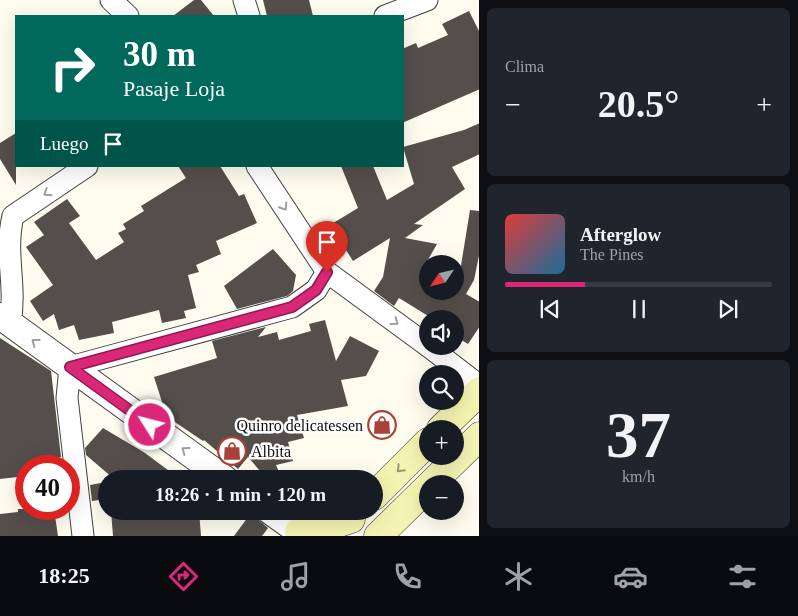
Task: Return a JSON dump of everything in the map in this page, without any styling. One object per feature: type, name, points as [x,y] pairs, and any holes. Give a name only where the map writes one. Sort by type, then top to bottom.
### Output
[{"type":"main road","points":[[450,420],[479,391]]},
{"type":"main road","points":[[440,475],[479,436]]},
{"type":"main road","points":[[383,487],[419,451]]},
{"type":"main road","points":[[378,536],[419,496]]},
{"type":"main road","points":[[302,534],[349,522]]},
{"type":"street","points":[[111,0],[127,15]]},
{"type":"street","points":[[244,0],[248,15]]},
{"type":"street","points":[[388,15],[427,0]]},
{"type":"street","points":[[86,167],[12,216],[8,238],[14,303],[5,320],[213,470]]},
{"type":"street","points":[[258,167],[327,272],[419,339]]},
{"type":"street","points":[[70,367],[292,307],[316,290],[327,272]]},
{"type":"street","points":[[439,355],[479,386]]},
{"type":"street","points":[[70,367],[67,398],[83,536]]},
{"type":"street","points":[[283,520],[302,534]]},
{"type":"building","points":[[194,0],[201,0],[213,15],[174,15]]},
{"type":"building","points":[[263,0],[309,0],[313,15],[267,15]]},
{"type":"building","points":[[469,11],[479,31],[479,89],[404,122],[404,48],[416,43],[418,48],[448,35],[442,24]]},
{"type":"building","points":[[479,123],[479,154],[452,167],[465,189],[414,224],[423,225],[405,238],[437,244],[431,255],[419,255],[419,300],[464,300],[463,255],[470,210],[479,211],[479,256],[474,280],[466,294],[479,301],[479,328],[468,344],[464,342],[464,310],[419,310],[399,298],[394,306],[374,291],[383,277],[390,238],[353,261],[330,225],[358,208],[341,167],[373,167],[387,200],[414,184],[404,147],[464,130]]},
{"type":"building","points":[[15,134],[16,185],[0,159],[0,143]]},
{"type":"building","points":[[179,167],[221,167],[239,196],[244,194],[257,223],[216,241],[221,254],[196,265],[199,272],[188,275],[196,308],[184,311],[186,318],[162,323],[159,310],[112,322],[114,333],[79,340],[74,325],[59,330],[54,314],[43,321],[30,301],[53,285],[26,247],[44,235],[34,222],[67,199],[80,216],[69,223],[96,260],[124,242],[118,233],[126,229],[123,224],[144,211],[141,206],[186,178]]},
{"type":"building","points":[[273,249],[296,275],[293,291],[287,296],[237,309],[224,286]]},
{"type":"building","points":[[325,320],[336,361],[350,336],[379,351],[366,376],[341,380],[348,406],[297,415],[304,438],[288,442],[293,461],[276,465],[278,470],[259,470],[248,457],[238,469],[204,440],[157,410],[162,402],[154,377],[217,358],[212,341],[266,327],[258,337],[277,332],[279,340],[311,331],[309,324]]},
{"type":"building","points":[[0,338],[51,371],[61,455],[15,455],[15,477],[0,479]]},
{"type":"building","points":[[103,428],[145,453],[168,470],[104,470],[86,455],[85,448]]},
{"type":"building","points":[[98,484],[98,500],[92,501],[90,485]]},
{"type":"building","points":[[15,512],[15,520],[56,520],[58,536],[0,536],[0,514]]},
{"type":"building","points":[[112,520],[200,520],[201,536],[113,536]]},
{"type":"building","points":[[246,520],[259,520],[268,528],[262,536],[234,536]]},
{"type":"place","name":"Quinro delicatessen","points":[[382,425]]},
{"type":"place","name":"Albita","points":[[232,451]]},
{"type":"route","points":[[150,425],[70,367],[292,307],[316,290],[327,272]]}]
